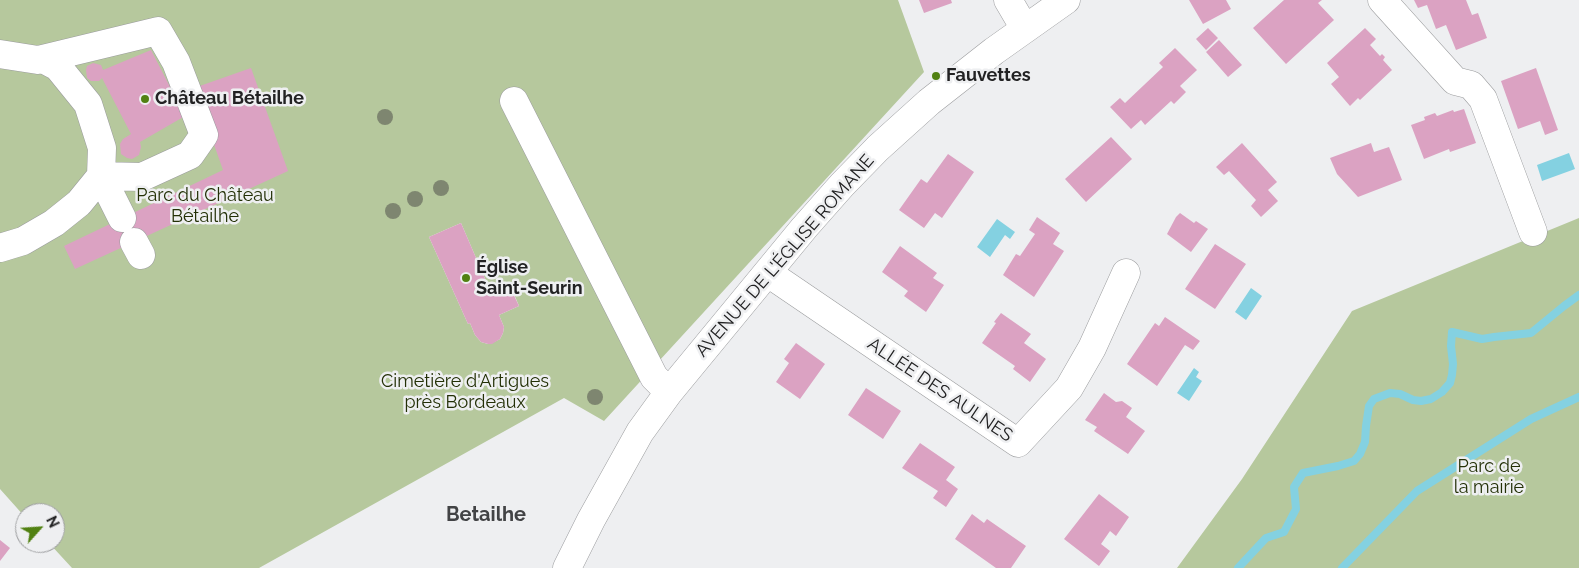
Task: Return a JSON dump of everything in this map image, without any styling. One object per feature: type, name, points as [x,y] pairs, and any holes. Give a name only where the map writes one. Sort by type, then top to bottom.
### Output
[{"type":"street","points":[[1008,0],[1025,29]]},
{"type":"street","points":[[1382,0],[1455,80],[1471,85],[1483,99],[1533,232]]},
{"type":"street","name":"AVENUE DE L'ÉGLISE ROMANE","points":[[567,568],[591,520],[640,432],[669,392],[804,228],[883,143],[929,102],[1062,1]]},
{"type":"street","points":[[0,54],[38,60],[158,31],[176,62],[204,135],[190,156],[142,178],[101,176]]},
{"type":"street","points":[[43,59],[58,67],[88,104],[102,148],[101,176],[132,238]]},
{"type":"street","points":[[514,101],[654,377],[669,392]]},
{"type":"street","points":[[0,248],[23,241],[54,224],[79,203],[101,176]]},
{"type":"street","name":"ALLÉE DES AULNES","points":[[768,273],[1018,443],[1070,388],[1092,348],[1126,273]]},
{"type":"green space","name":"Parc du Château Bétailhe","points":[[0,0],[898,0],[924,72],[604,421],[564,398],[259,568],[72,568],[58,553],[65,553],[65,503],[15,503],[15,506],[0,489]],"holes":[[[461,223],[492,295],[511,287],[519,306],[499,315],[504,327],[500,339],[488,344],[481,342],[475,335],[470,323],[468,324],[429,237]]]},
{"type":"green space","name":"Parc de la mairie","points":[[1579,218],[1579,568],[1177,568],[1242,479],[1352,311]]},
{"type":"water","points":[[1569,153],[1575,169],[1542,181],[1537,165]]},
{"type":"water","points":[[997,219],[1015,232],[1010,239],[1005,235],[990,257],[977,247]]},
{"type":"water","points":[[1251,288],[1262,296],[1246,320],[1235,312]]},
{"type":"water","points":[[1194,368],[1199,372],[1196,377],[1202,381],[1189,401],[1177,393]]},
{"type":"building","points":[[919,0],[951,0],[952,3],[924,13]]},
{"type":"building","points":[[1189,0],[1226,0],[1231,9],[1203,24]]},
{"type":"building","points":[[1284,0],[1322,0],[1318,3],[1334,20],[1286,64],[1253,28]]},
{"type":"building","points":[[1414,0],[1466,0],[1472,15],[1478,13],[1487,38],[1456,50],[1446,25],[1436,29],[1427,5],[1418,8]]},
{"type":"building","points":[[1208,28],[1218,38],[1206,50],[1196,39]]},
{"type":"building","points":[[1365,28],[1376,39],[1370,45],[1380,56],[1382,54],[1385,57],[1383,60],[1392,70],[1360,100],[1358,98],[1350,106],[1331,84],[1339,77],[1327,63]]},
{"type":"building","points":[[1219,40],[1242,65],[1228,77],[1206,52]]},
{"type":"building","points":[[1175,48],[1197,70],[1180,86],[1186,92],[1174,104],[1171,101],[1145,125],[1141,120],[1131,129],[1110,107],[1120,98],[1125,103],[1163,67],[1159,63]]},
{"type":"building","name":"Château Bétailhe","points":[[151,50],[185,116],[140,142],[139,155],[132,159],[121,154],[120,144],[123,139],[131,134],[102,78],[99,81],[91,81],[87,78],[86,70],[87,66],[93,63],[101,65],[103,70]]},
{"type":"building","points":[[251,68],[288,171],[75,269],[64,246],[223,170],[194,88]]},
{"type":"building","points":[[1536,68],[1558,130],[1545,135],[1540,121],[1518,129],[1501,81]]},
{"type":"building","points":[[1464,109],[1476,143],[1450,152],[1449,149],[1424,159],[1411,125],[1425,120],[1424,117],[1435,113],[1437,116],[1453,110],[1454,112]]},
{"type":"building","points":[[1111,137],[1132,159],[1086,202],[1065,179]]},
{"type":"building","points":[[1242,143],[1277,182],[1268,190],[1278,201],[1261,217],[1251,206],[1256,200],[1229,171],[1224,175],[1216,167]]},
{"type":"building","points":[[1371,143],[1374,152],[1389,147],[1402,180],[1358,197],[1337,174],[1330,158]]},
{"type":"building","points":[[948,154],[974,172],[942,218],[935,213],[924,228],[899,210],[921,179],[927,183]]},
{"type":"building","points":[[1180,213],[1194,223],[1196,221],[1208,229],[1191,252],[1167,234]]},
{"type":"building","points":[[1037,217],[1060,233],[1053,244],[1064,251],[1034,297],[1003,275],[1016,254],[1020,256],[1035,234],[1029,230]]},
{"type":"building","name":"Église Saint-Seurin","points":[[461,223],[492,295],[510,287],[519,306],[499,315],[504,327],[503,333],[500,339],[492,344],[481,342],[475,335],[470,323],[468,324],[429,237]]},
{"type":"building","points":[[1215,244],[1246,264],[1215,309],[1185,289]]},
{"type":"building","points":[[900,246],[937,273],[933,278],[944,285],[926,312],[904,296],[908,291],[882,272]]},
{"type":"building","points":[[1001,313],[1031,334],[1024,343],[1046,359],[1030,382],[1013,369],[1015,366],[982,343]]},
{"type":"building","points":[[1165,317],[1200,341],[1193,350],[1185,345],[1157,386],[1127,364],[1155,323],[1159,326]]},
{"type":"building","points":[[796,343],[825,364],[800,399],[776,382],[789,363],[784,359]]},
{"type":"building","points":[[866,388],[901,411],[883,439],[848,415]]},
{"type":"building","points":[[1104,393],[1116,402],[1122,401],[1132,408],[1126,417],[1145,431],[1128,454],[1094,431],[1097,427],[1085,420]]},
{"type":"building","points":[[920,443],[955,467],[946,480],[958,489],[946,507],[933,498],[938,491],[902,468]]},
{"type":"building","points":[[1099,494],[1129,517],[1116,536],[1110,531],[1101,544],[1110,551],[1099,566],[1064,539]]},
{"type":"building","points":[[972,514],[984,523],[987,519],[1026,546],[1011,568],[996,568],[955,539]]},
{"type":"building","points":[[0,540],[10,548],[0,561]]},
{"type":"waterway","points":[[1238,568],[1266,538],[1284,532],[1296,509],[1294,487],[1303,473],[1354,461],[1360,454],[1365,442],[1369,406],[1374,399],[1390,393],[1400,394],[1413,400],[1421,401],[1431,399],[1442,392],[1450,383],[1452,375],[1452,332],[1482,339],[1531,333],[1579,295]]},
{"type":"waterway","points":[[1342,568],[1417,491],[1531,419],[1579,397]]},
{"type":"place","name":"Fauvettes","points":[[936,76]]},
{"type":"place","name":"Château Bétailhe","points":[[145,99]]},
{"type":"place","name":"Église Saint-Seurin","points":[[466,278]]},
{"type":"district","name":"Betailhe","points":[[486,515]]},
{"type":"park label","name":"Cimetière d'Artigues près Bordeaux","points":[[465,392]]}]
